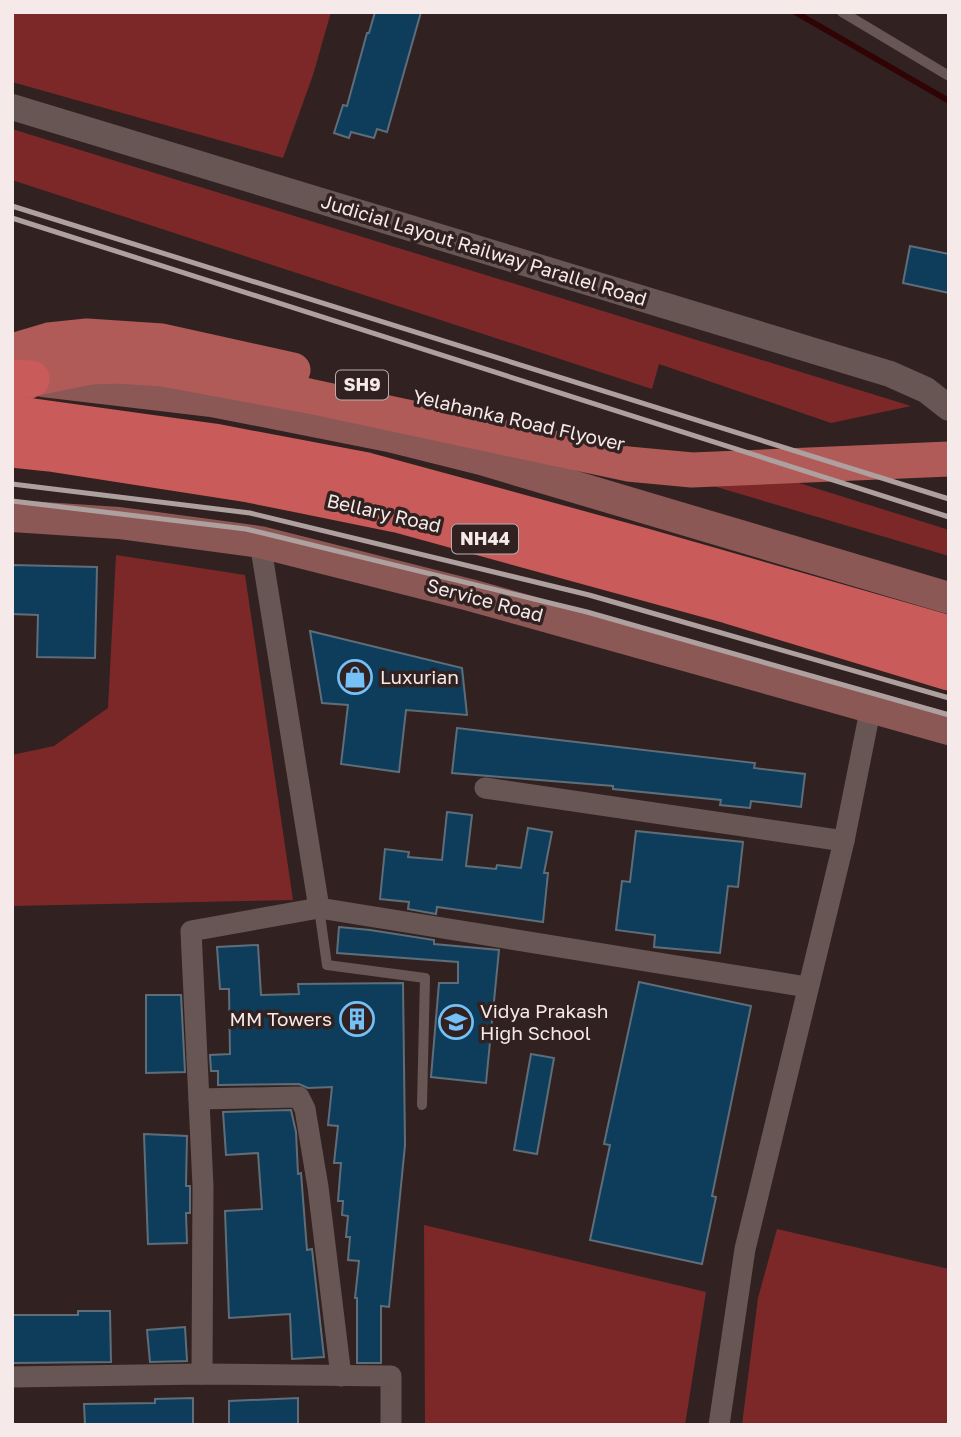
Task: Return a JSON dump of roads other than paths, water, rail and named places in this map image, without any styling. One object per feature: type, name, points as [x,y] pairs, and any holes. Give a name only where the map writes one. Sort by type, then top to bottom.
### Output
[{"type":"highway","name":"Bellary Road","points":[[12,414],[214,442],[367,471],[618,539],[949,634]]},
{"type":"highway","name":"Bellary Road","points":[[12,449],[249,484],[397,514],[728,606],[949,672]]},
{"type":"main road","name":"Yelahanka Road Flyover","points":[[17,375],[90,367],[163,369],[631,455],[692,470],[949,458]]},
{"type":"main road","points":[[17,375],[212,401],[389,436],[481,459],[949,598]]},
{"type":"main road","name":"Yelahanka Road Flyover","points":[[631,455],[691,454],[949,438]]},
{"type":"main road","name":"Service Road","points":[[12,516],[119,523],[260,542],[470,595],[949,729]]},
{"type":"street","name":"Judicial Layout Railway Parallel Road","points":[[12,107],[890,374],[926,390],[949,408]]},
{"type":"street","points":[[260,542],[319,908]]},
{"type":"street","points":[[719,1425],[745,1249],[844,841],[871,706]]},
{"type":"street","points":[[485,788],[844,841]]},
{"type":"street","points":[[202,1374],[203,1186],[191,931],[319,908],[807,987]]},
{"type":"street","points":[[199,1099],[299,1097],[305,1109],[318,1187],[341,1376]]},
{"type":"street","points":[[12,1377],[202,1374],[391,1376],[391,1425]]},
{"type":"lane","points":[[842,12],[949,76]]},
{"type":"lane","points":[[319,908],[327,965],[425,978],[422,1105]]},
{"type":"waterway","points":[[795,12],[949,101]]},
{"type":"railway","points":[[12,206],[949,499]]},
{"type":"railway","points":[[12,218],[949,517]]},
{"type":"railway","points":[[12,484],[250,513],[589,595],[949,698]]},
{"type":"railway","points":[[12,501],[246,529],[587,612],[949,715]]},
{"type":"place","name":"Luxurian","points":[[355,677]]},
{"type":"place","name":"MM Towers","points":[[357,1019]]},
{"type":"place","name":"Vidya Prakash High School","points":[[456,1022]]}]
